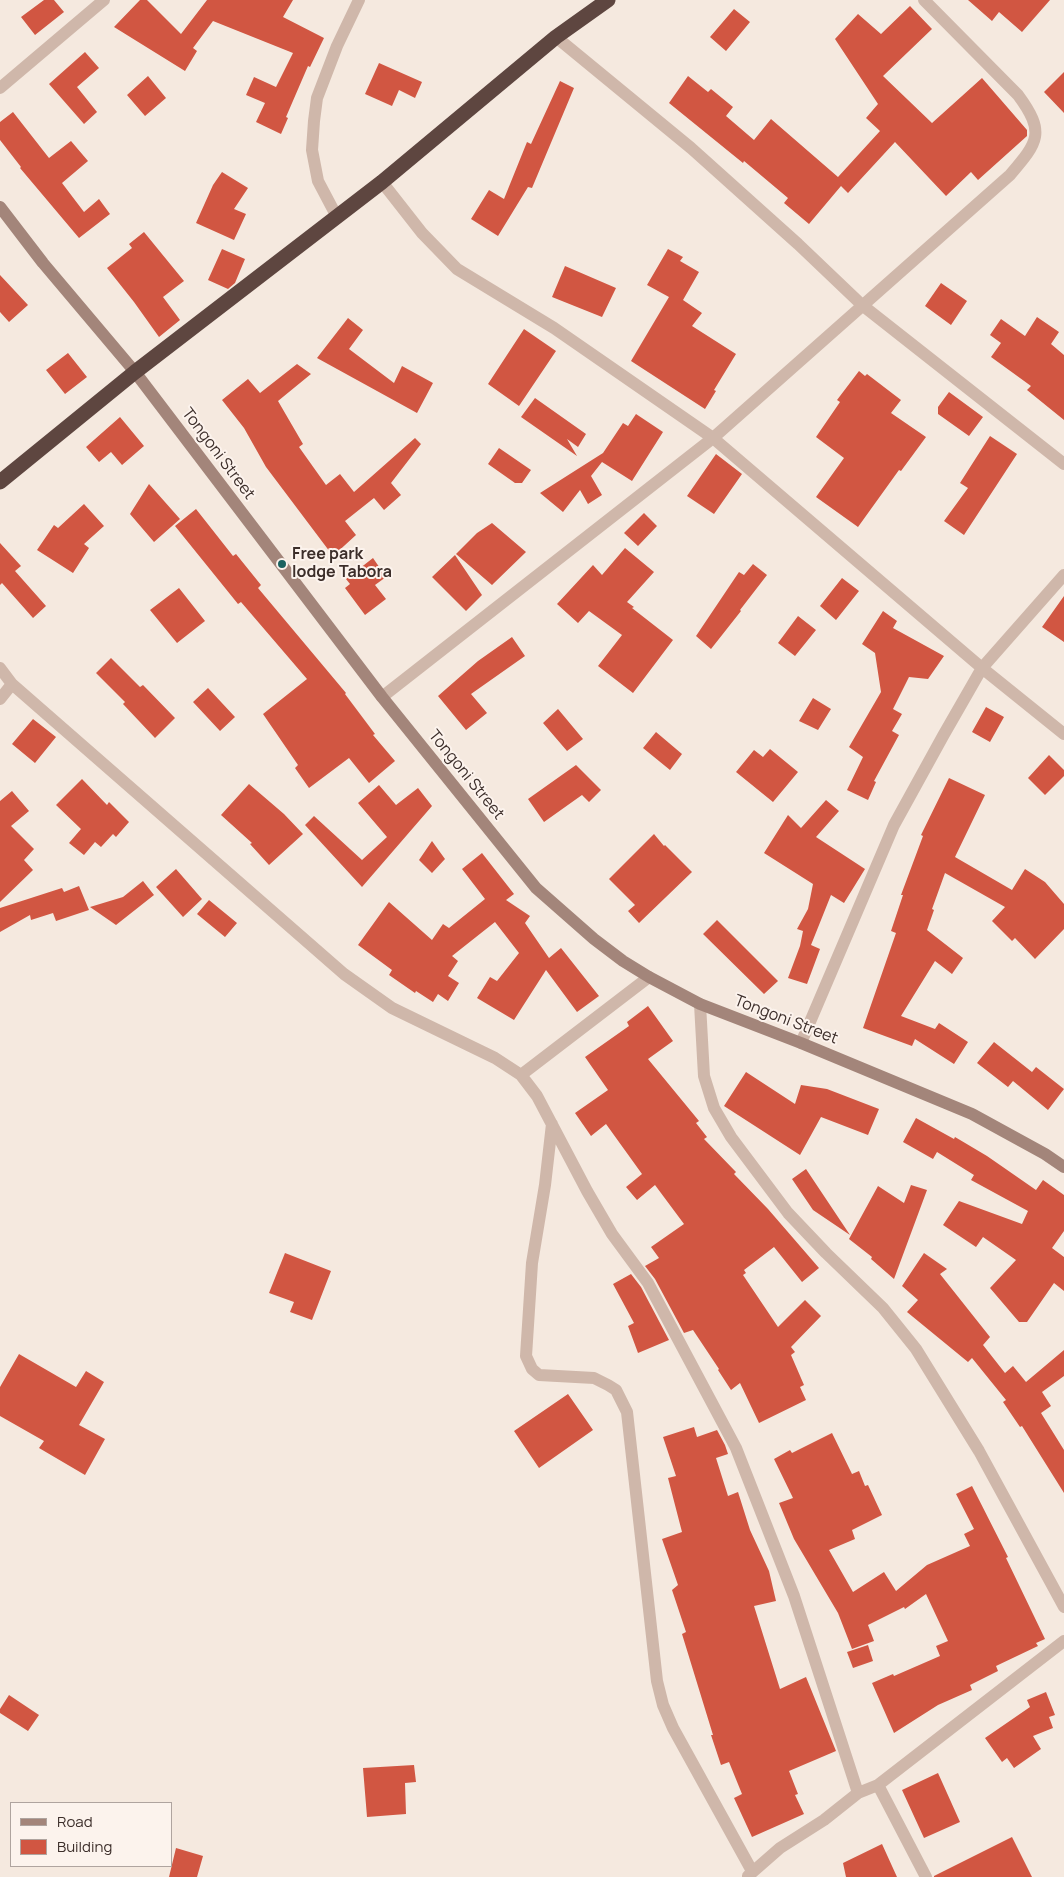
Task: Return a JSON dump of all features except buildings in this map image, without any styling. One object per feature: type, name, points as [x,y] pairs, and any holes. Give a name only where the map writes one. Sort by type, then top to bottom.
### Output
[{"type":"highway","points":[[0,482],[135,372],[382,182],[556,37],[608,0]]},
{"type":"street","points":[[0,88],[104,0]]},
{"type":"street","points":[[337,216],[318,180],[312,150],[314,121],[317,98],[337,46],[359,0]]},
{"type":"street","points":[[382,697],[713,438],[1010,175],[1032,150],[1036,135],[1036,125],[1031,113],[1018,95],[924,0]]},
{"type":"street","points":[[556,37],[690,148],[798,244],[862,305],[1064,464]]},
{"type":"street","points":[[382,182],[422,233],[457,269],[554,328],[713,438],[982,668],[1064,734]]},
{"type":"street","name":"Tongoni Street","points":[[0,207],[43,263],[135,372],[382,697],[536,888],[594,939],[649,977],[700,1004],[801,1043],[972,1114],[1045,1154],[1064,1167]]},
{"type":"street","points":[[801,1043],[894,825],[982,668],[1064,575]]},
{"type":"street","points":[[0,668],[12,684],[344,974],[392,1008],[494,1058],[521,1075],[536,1096],[604,1220],[648,1283],[736,1448],[794,1596],[858,1793]]},
{"type":"street","points":[[0,700],[12,684]]},
{"type":"street","points":[[521,1075],[649,977]]},
{"type":"street","points":[[700,1004],[704,1076],[714,1108],[731,1137],[788,1213],[826,1254],[882,1308],[916,1348],[979,1451],[1064,1607]]},
{"type":"street","points":[[552,1124],[545,1185],[532,1262],[526,1356],[532,1369],[539,1375],[594,1378],[608,1385],[616,1390],[627,1412],[657,1681],[663,1705],[673,1728],[749,1874],[780,1848],[824,1820],[858,1793],[878,1785],[1064,1641]]},
{"type":"street","points":[[878,1785],[926,1877]]},
{"type":"place","name":"Free park lodge Tabora","points":[[282,564]]}]
